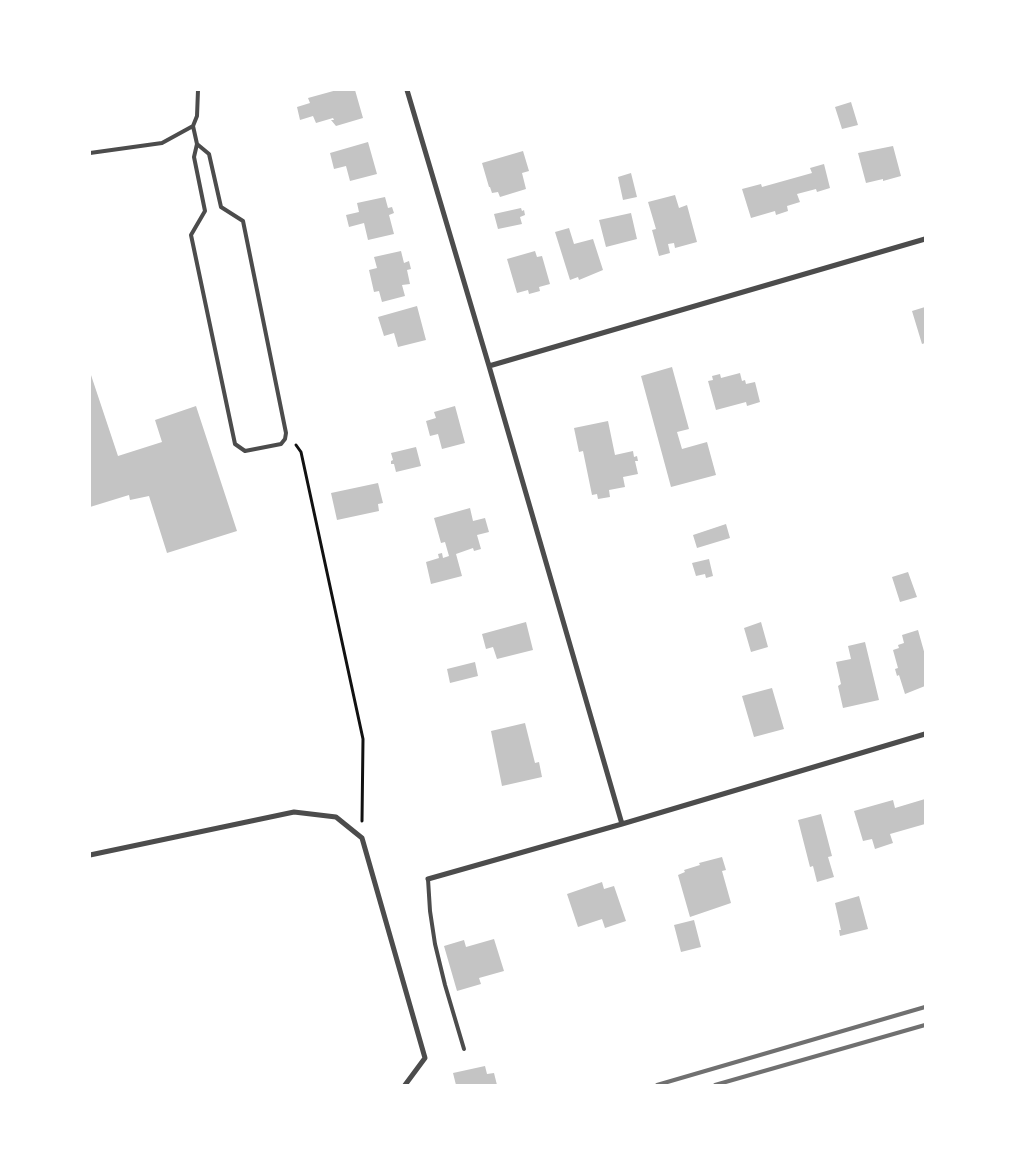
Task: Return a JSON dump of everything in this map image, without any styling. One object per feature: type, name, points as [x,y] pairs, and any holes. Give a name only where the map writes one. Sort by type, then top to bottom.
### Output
[{"type":"street","points":[[407,90],[622,824]]},
{"type":"street","points":[[489,366],[925,238]]},
{"type":"street","points":[[428,879],[622,824],[925,734]]},
{"type":"street","points":[[90,855],[294,812],[336,816],[362,838],[425,1058],[405,1085]]},
{"type":"lane","points":[[197,144],[209,154],[221,207],[243,221],[286,433],[285,439],[281,444],[244,451],[235,444],[191,235],[205,211],[194,157],[197,144],[193,126],[196,116],[198,90]]},
{"type":"lane","points":[[90,153],[162,143],[193,126]]},
{"type":"lane","points":[[428,879],[429,904],[435,944],[445,986],[464,1049]]},
{"type":"path","points":[[286,433],[301,452],[363,740],[362,838]]},
{"type":"building","points":[[337,90],[355,90],[363,118],[336,126],[331,120],[334,120],[333,118],[316,123],[313,116],[300,120],[297,107],[310,103],[308,98]]},
{"type":"building","points":[[851,102],[858,125],[842,129],[835,107]]},
{"type":"building","points":[[368,142],[377,174],[350,181],[346,166],[334,169],[330,153]]},
{"type":"building","points":[[893,146],[901,176],[866,183],[858,153]]},
{"type":"building","points":[[523,151],[529,171],[522,173],[526,189],[500,197],[498,192],[492,193],[482,163]]},
{"type":"building","points":[[824,164],[830,188],[817,192],[816,189],[797,194],[800,202],[787,206],[788,211],[776,215],[775,211],[751,218],[742,189],[761,184],[762,187],[812,173],[810,168]]},
{"type":"building","points":[[631,173],[637,197],[623,200],[618,177]]},
{"type":"building","points":[[675,195],[679,208],[687,205],[697,242],[675,248],[674,243],[668,244],[670,253],[659,256],[652,230],[656,229],[648,202]]},
{"type":"building","points":[[385,197],[388,208],[392,207],[394,213],[389,215],[394,234],[368,240],[364,223],[349,227],[346,215],[359,212],[357,203]]},
{"type":"building","points":[[521,208],[522,211],[524,210],[525,215],[520,217],[522,224],[498,229],[494,214]]},
{"type":"building","points":[[631,213],[637,239],[606,247],[599,220]]},
{"type":"building","points":[[569,228],[574,244],[593,239],[603,270],[579,280],[578,277],[570,280],[555,232]]},
{"type":"building","points":[[401,251],[404,263],[409,261],[411,269],[407,270],[410,284],[402,285],[405,296],[382,302],[379,291],[374,292],[369,270],[377,268],[374,257]]},
{"type":"building","points":[[535,251],[537,257],[542,256],[550,284],[539,287],[540,291],[529,294],[528,290],[517,293],[507,259]]},
{"type":"building","points":[[417,306],[426,340],[398,347],[394,333],[384,336],[378,317]]},
{"type":"building","points":[[925,307],[925,343],[922,344],[912,311]]},
{"type":"building","points":[[672,367],[689,429],[677,432],[682,449],[707,442],[716,475],[671,487],[641,376]]},
{"type":"building","points":[[90,372],[118,456],[162,442],[155,420],[196,406],[237,531],[167,553],[149,496],[130,500],[129,495],[90,507]]},
{"type":"building","points":[[740,373],[742,381],[745,380],[746,384],[755,382],[760,402],[747,406],[746,402],[716,410],[708,381],[713,380],[712,376],[720,374],[721,378]]},
{"type":"building","points":[[455,406],[465,443],[442,449],[438,434],[430,436],[426,421],[436,418],[434,412]]},
{"type":"building","points":[[608,421],[615,455],[633,451],[634,457],[637,456],[638,461],[635,461],[638,474],[623,477],[625,487],[609,490],[610,497],[598,499],[597,494],[592,495],[583,451],[579,452],[574,428]]},
{"type":"building","points":[[416,447],[421,466],[396,472],[394,464],[391,464],[393,460],[391,453]]},
{"type":"building","points":[[378,483],[383,503],[378,504],[379,511],[337,520],[331,493]]},
{"type":"building","points":[[470,508],[473,521],[485,518],[489,532],[477,535],[481,549],[474,551],[473,548],[456,554],[462,576],[431,584],[426,562],[439,558],[438,554],[442,553],[443,558],[449,556],[445,542],[441,543],[434,518]]},
{"type":"building","points":[[726,524],[730,538],[697,548],[693,535]]},
{"type":"building","points":[[709,559],[713,576],[706,578],[705,574],[696,576],[692,563]]},
{"type":"building","points":[[908,572],[917,597],[900,602],[892,577]]},
{"type":"building","points":[[526,622],[533,650],[497,659],[493,647],[486,649],[482,634]]},
{"type":"building","points":[[761,622],[768,647],[751,652],[744,628]]},
{"type":"building","points":[[918,630],[925,655],[925,686],[905,694],[895,669],[898,668],[893,650],[899,648],[898,645],[904,643],[902,635]]},
{"type":"building","points":[[865,642],[879,700],[843,708],[838,686],[841,684],[836,662],[851,659],[848,646]]},
{"type":"building","points":[[475,662],[478,676],[450,683],[447,669]]},
{"type":"building","points":[[772,688],[784,729],[754,737],[742,696]]},
{"type":"building","points":[[525,723],[535,763],[539,762],[542,777],[502,786],[491,731]]},
{"type":"building","points":[[925,799],[925,824],[890,834],[893,843],[875,849],[872,839],[863,841],[854,811],[893,800],[895,808]]},
{"type":"building","points":[[821,814],[832,856],[828,857],[834,877],[817,882],[813,866],[810,867],[798,820]]},
{"type":"building","points":[[722,857],[726,870],[722,871],[731,903],[690,917],[678,875],[685,872],[684,870],[700,865],[699,863]]},
{"type":"building","points":[[602,882],[604,889],[614,886],[626,921],[605,928],[602,919],[578,927],[567,894]]},
{"type":"building","points":[[859,896],[868,929],[840,936],[839,930],[841,930],[835,903]]},
{"type":"building","points":[[694,920],[701,947],[681,952],[674,925]]},
{"type":"building","points":[[494,939],[504,971],[479,978],[481,984],[457,991],[444,946],[464,940],[466,947]]},
{"type":"building","points":[[485,1066],[487,1074],[494,1073],[497,1085],[456,1085],[453,1073]]},
{"type":"railway","points":[[657,1085],[925,1007]]},
{"type":"railway","points":[[715,1085],[925,1025]]}]
